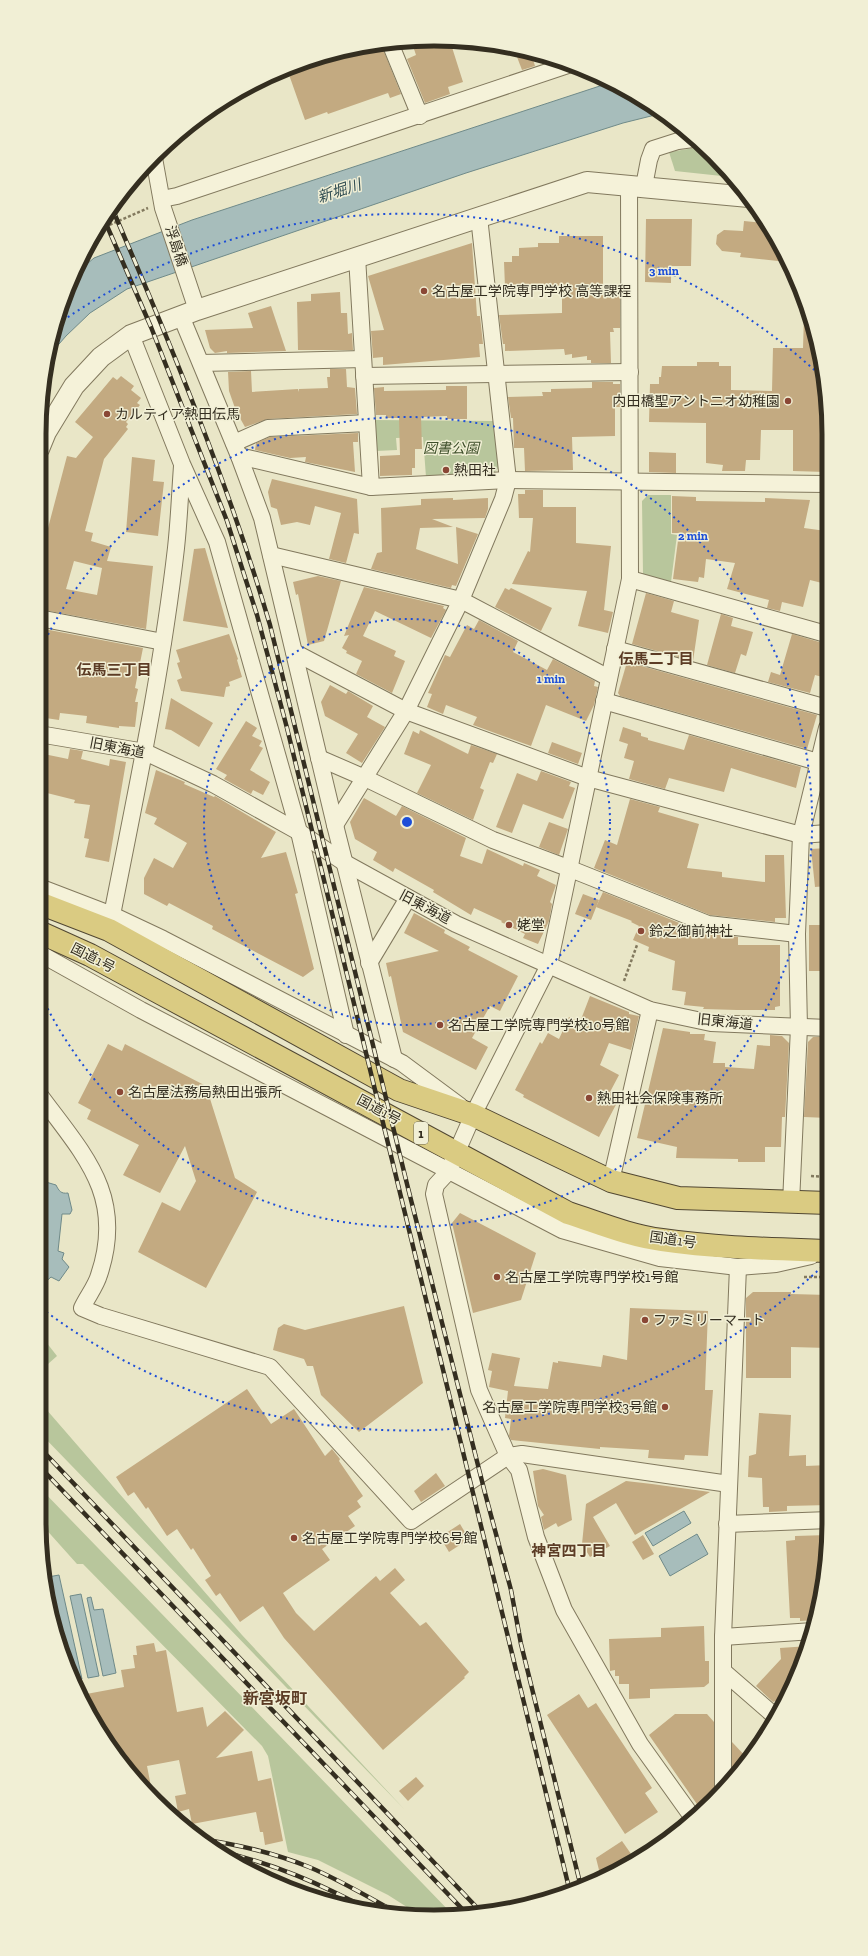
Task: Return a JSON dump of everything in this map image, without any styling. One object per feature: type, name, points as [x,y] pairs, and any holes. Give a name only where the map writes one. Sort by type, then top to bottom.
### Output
[{"type":"highway","name":"国道1号","points":[[46,906],[109,930],[399,1090],[473,1115],[611,1181],[678,1198],[822,1203]]},
{"type":"highway","name":"国道1号","points":[[46,935],[96,959],[568,1213],[620,1230],[668,1241],[744,1248],[822,1251]]},
{"type":"street","points":[[392,48],[420,116]]},
{"type":"street","points":[[162,203],[177,196],[420,116],[561,68]]},
{"type":"street","points":[[687,140],[678,141],[653,149],[637,186],[630,372],[630,578],[568,868],[549,965],[473,1115],[448,1172],[436,1184],[434,1194],[479,1390],[508,1456],[519,1470],[536,1537],[564,1610],[640,1744],[690,1814]]},
{"type":"street","name":"浮島橋","points":[[155,165],[162,203],[188,284],[189,313],[201,363],[262,518],[335,825],[394,1059]]},
{"type":"street","points":[[46,432],[74,386],[101,357],[131,335],[189,313],[587,182],[741,196]]},
{"type":"street","points":[[335,825],[406,711],[461,600],[503,499],[508,480],[479,217]]},
{"type":"street","points":[[357,257],[371,487]]},
{"type":"street","points":[[131,335],[182,464],[217,542],[300,832],[346,1035]]},
{"type":"street","points":[[201,363],[363,359]]},
{"type":"street","points":[[364,376],[630,372]]},
{"type":"street","points":[[236,450],[268,428],[367,422]]},
{"type":"street","points":[[236,450],[371,487],[508,480],[822,484]]},
{"type":"street","points":[[112,915],[145,752],[163,642],[176,547],[182,464]]},
{"type":"street","points":[[271,555],[461,600],[609,678]]},
{"type":"street","points":[[630,578],[822,633]]},
{"type":"street","points":[[46,619],[163,642]]},
{"type":"street","points":[[615,649],[822,707]]},
{"type":"street","points":[[294,652],[406,711],[588,778],[801,835],[822,833]]},
{"type":"street","points":[[604,701],[818,762]]},
{"type":"street","name":"旧東海道","points":[[46,735],[145,752],[213,784],[300,832],[345,863],[456,924],[650,1010],[711,1024],[822,1028]]},
{"type":"street","points":[[791,1203],[799,1027],[797,934],[801,835],[822,747]]},
{"type":"street","points":[[319,758],[493,840],[568,868],[708,924],[797,934]]},
{"type":"street","points":[[46,890],[112,915],[163,939],[394,1059],[473,1115]]},
{"type":"street","points":[[369,963],[408,898]]},
{"type":"street","points":[[46,956],[140,1010],[448,1172],[562,1230],[660,1258],[738,1267],[776,1264],[822,1252]]},
{"type":"street","points":[[611,1181],[650,1010]]},
{"type":"street","points":[[46,1103],[87,1159],[105,1199],[108,1226],[104,1259],[99,1277],[82,1308],[101,1316],[270,1367],[411,1521],[508,1456],[522,1454],[729,1484]]},
{"type":"street","points":[[723,1781],[723,1637],[738,1267]]},
{"type":"street","points":[[728,1524],[822,1520]]},
{"type":"street","points":[[723,1637],[806,1631]]},
{"type":"street","points":[[723,1670],[772,1713]]},
{"type":"path","points":[[106,226],[152,205],[162,203]]},
{"type":"path","points":[[623,984],[637,945]]},
{"type":"path","points":[[811,1176],[822,1177]]},
{"type":"path","points":[[804,1277],[822,1277]]},
{"type":"green space","points":[[696,148],[724,176],[675,171],[669,152]]},
{"type":"green space","name":"図書公園","points":[[374,420],[494,421],[499,467],[494,473],[426,477],[423,437],[396,438],[397,450],[376,451]]},
{"type":"green space","points":[[648,495],[671,495],[671,534],[677,535],[671,582],[643,574],[642,501]]},
{"type":"green space","points":[[46,1342],[57,1356],[46,1366]]},
{"type":"green space","points":[[46,1409],[242,1635],[405,1810],[46,1439]]},
{"type":"green space","points":[[46,1494],[448,1909],[410,1909],[388,1895],[318,1860],[288,1852],[268,1756],[262,1746],[83,1564],[77,1564],[46,1530]]},
{"type":"water","name":"新堀川","points":[[603,85],[655,115],[623,123],[466,173],[127,289],[90,313],[55,348],[67,309],[84,266],[94,258],[192,220]]},
{"type":"water","points":[[46,1182],[56,1185],[60,1192],[68,1193],[72,1210],[70,1214],[62,1214],[58,1251],[64,1253],[62,1259],[69,1267],[59,1281],[51,1277],[46,1282]]},
{"type":"water","points":[[684,1511],[691,1523],[653,1546],[645,1533]]},
{"type":"water","points":[[697,1534],[708,1554],[670,1576],[659,1556]]},
{"type":"water","points":[[59,1575],[82,1679],[80,1680],[76,1670],[59,1622],[50,1577]]},
{"type":"water","points":[[81,1594],[99,1676],[88,1678],[70,1596]]},
{"type":"water","points":[[91,1597],[94,1610],[103,1609],[116,1673],[103,1676],[87,1598]]},
{"type":"building","points":[[413,47],[452,47],[463,82],[448,87],[450,94],[425,103],[407,59],[416,55]]},
{"type":"building","points":[[383,49],[401,94],[390,98],[388,93],[328,114],[327,112],[305,120],[289,75],[334,59]]},
{"type":"building","points":[[516,55],[533,59],[535,66],[522,70]]},
{"type":"building","points":[[646,219],[692,219],[691,266],[671,266],[671,283],[645,282]]},
{"type":"building","points":[[744,221],[760,223],[782,261],[740,257],[741,253],[722,251],[716,244],[717,235],[724,230],[743,231]]},
{"type":"building","points":[[559,236],[603,236],[603,293],[620,293],[620,328],[613,328],[614,332],[610,332],[611,363],[591,363],[591,360],[587,360],[587,356],[572,358],[572,354],[565,355],[564,349],[505,351],[499,315],[562,313],[562,286],[505,287],[504,262],[512,262],[512,256],[519,256],[519,248],[538,247],[538,243],[559,243]]},
{"type":"building","name":"名古屋工学院専門学校 高等課程","points":[[472,243],[477,316],[480,316],[483,344],[479,344],[480,357],[383,365],[383,357],[373,358],[371,331],[384,330],[368,276]]},
{"type":"building","points":[[340,292],[341,313],[347,313],[348,334],[352,333],[353,350],[298,350],[297,302],[311,301],[311,294]]},
{"type":"building","points":[[271,306],[286,351],[227,353],[227,351],[215,353],[210,348],[205,330],[253,328],[248,313]]},
{"type":"building","points":[[804,318],[815,358],[819,383],[821,405],[820,435],[822,435],[822,472],[793,471],[793,430],[761,430],[760,460],[746,460],[745,471],[722,471],[723,465],[706,463],[706,423],[649,422],[650,384],[659,384],[662,366],[697,366],[697,362],[719,362],[719,366],[731,366],[731,390],[772,391],[773,348],[803,348]]},
{"type":"building","points":[[330,369],[346,369],[347,387],[355,388],[357,414],[268,419],[245,427],[236,411],[229,391],[228,372],[251,371],[252,392],[298,389],[299,392],[299,389],[328,388],[327,377],[330,377]]},
{"type":"building","points":[[121,376],[134,386],[131,390],[141,398],[137,403],[140,405],[126,422],[128,424],[126,427],[128,429],[104,459],[85,531],[93,533],[91,541],[111,547],[107,561],[153,566],[146,629],[46,610],[46,536],[67,456],[76,458],[93,437],[75,422],[113,377],[117,380]],"holes":[[[74,561],[102,568],[97,595],[66,589]]]},
{"type":"building","points":[[592,382],[613,382],[613,384],[620,384],[620,407],[615,407],[615,436],[572,437],[573,470],[525,471],[524,448],[514,448],[513,418],[511,418],[508,397],[543,396],[542,392],[551,392],[551,389],[592,388]]},
{"type":"building","points":[[446,386],[467,386],[467,419],[447,419],[447,416],[421,417],[422,449],[415,449],[415,468],[412,468],[412,475],[380,476],[380,456],[400,455],[399,418],[386,418],[386,415],[376,415],[374,388],[384,387],[384,391],[446,390]]},
{"type":"building","points":[[358,433],[358,442],[353,442],[355,472],[305,462],[306,457],[290,458],[255,450],[256,443],[270,437]]},
{"type":"building","points":[[649,452],[676,453],[676,473],[649,472]]},
{"type":"building","points":[[132,457],[155,460],[153,481],[164,482],[158,536],[126,532]]},
{"type":"building","points":[[272,479],[357,499],[359,534],[354,533],[346,563],[329,559],[341,513],[315,506],[310,525],[297,522],[281,525],[277,509],[271,507],[268,492]]},
{"type":"building","points":[[525,490],[543,490],[543,507],[576,507],[576,543],[611,546],[604,610],[613,612],[608,633],[578,626],[587,591],[512,584],[528,551],[530,552],[533,518],[519,518],[518,494],[525,494]]},
{"type":"building","points":[[672,496],[696,497],[696,501],[765,502],[765,498],[810,500],[804,528],[822,530],[822,583],[810,580],[803,607],[782,602],[780,611],[767,608],[769,600],[727,589],[735,563],[706,559],[704,578],[699,577],[698,582],[673,579],[679,533],[672,533]]},
{"type":"building","points":[[453,498],[453,500],[488,498],[488,509],[485,518],[432,519],[453,527],[420,528],[416,549],[458,564],[456,527],[478,534],[456,586],[452,585],[451,588],[371,569],[377,553],[382,552],[381,508],[421,505],[421,499]]},
{"type":"building","points":[[205,548],[228,628],[183,621],[194,549]]},
{"type":"building","points":[[318,576],[341,581],[324,641],[308,645],[298,594],[296,595],[293,582]]},
{"type":"building","points":[[364,587],[444,606],[443,608],[446,610],[431,638],[375,611],[363,636],[396,651],[394,656],[405,661],[392,693],[356,674],[362,661],[346,653],[347,651],[342,648],[349,635],[344,636]]},
{"type":"building","points":[[505,588],[509,590],[511,588],[552,608],[541,631],[495,607]]},
{"type":"building","points":[[646,593],[674,601],[671,612],[699,620],[693,661],[632,644]]},
{"type":"building","points":[[721,614],[733,618],[731,626],[753,632],[746,656],[741,654],[735,673],[707,665]]},
{"type":"building","points":[[479,620],[518,641],[513,652],[547,670],[553,659],[595,681],[594,686],[598,687],[594,705],[586,721],[546,705],[531,746],[473,725],[477,717],[446,705],[443,714],[427,707],[432,694],[428,693],[445,655],[450,657],[467,625],[474,629]]},
{"type":"building","points":[[46,629],[143,648],[135,688],[138,689],[135,702],[138,702],[135,727],[119,726],[119,728],[86,723],[87,716],[60,713],[59,720],[46,718]]},
{"type":"building","points":[[229,634],[238,659],[242,677],[229,682],[230,686],[226,687],[224,697],[181,691],[177,680],[182,678],[177,663],[180,662],[176,650]]},
{"type":"building","points":[[792,634],[822,643],[822,677],[815,675],[810,693],[768,682],[771,672],[780,675]]},
{"type":"building","points":[[627,662],[817,715],[807,749],[620,696],[618,693]]},
{"type":"building","points":[[330,685],[346,694],[348,691],[373,706],[367,717],[385,727],[362,763],[346,753],[358,734],[325,716],[321,702]]},
{"type":"building","points":[[171,698],[213,723],[199,747],[171,730],[165,729]]},
{"type":"building","points":[[246,721],[257,728],[252,736],[262,741],[259,746],[263,748],[250,770],[270,782],[263,795],[253,790],[251,794],[224,779],[227,775],[216,769]]},
{"type":"building","points":[[623,727],[641,733],[641,736],[648,738],[648,740],[684,750],[689,735],[801,767],[796,788],[731,768],[724,792],[669,778],[665,789],[629,779],[634,761],[624,758],[628,744],[619,741]]},
{"type":"building","points":[[420,730],[468,754],[471,745],[497,754],[493,763],[490,762],[480,788],[484,790],[473,820],[417,793],[431,765],[404,754],[413,731],[419,734]]},
{"type":"building","points":[[552,742],[582,753],[578,764],[548,753]]},
{"type":"building","points":[[70,749],[83,751],[81,759],[109,766],[110,759],[126,762],[109,862],[85,857],[89,839],[84,838],[90,805],[74,803],[75,800],[46,793],[46,754],[68,759]]},
{"type":"building","points":[[156,770],[185,782],[184,784],[214,797],[215,796],[276,832],[261,858],[286,852],[298,893],[295,894],[314,969],[303,977],[212,929],[213,926],[169,903],[167,906],[144,894],[144,878],[154,858],[173,868],[187,843],[154,824],[157,818],[145,813]]},
{"type":"building","points":[[541,771],[571,782],[569,786],[575,788],[563,819],[523,804],[512,833],[496,827],[517,773],[537,781]]},
{"type":"building","points":[[364,798],[396,816],[402,806],[466,838],[460,856],[482,864],[487,849],[523,866],[524,863],[540,870],[537,876],[556,885],[550,902],[552,904],[549,921],[538,944],[523,938],[525,934],[501,922],[502,921],[474,908],[471,915],[433,892],[434,890],[395,868],[393,872],[373,860],[377,852],[355,839],[350,822]]},
{"type":"building","points":[[630,799],[660,807],[658,812],[699,824],[687,868],[722,872],[722,877],[765,882],[765,855],[784,855],[786,918],[775,918],[775,922],[710,915],[594,868],[605,840],[617,845]]},
{"type":"building","points":[[549,822],[568,829],[559,855],[539,847]]},
{"type":"building","points":[[822,848],[822,886],[815,887],[811,849]]},
{"type":"building","points":[[603,892],[704,933],[738,937],[738,945],[780,945],[780,1006],[775,1007],[775,1010],[737,1010],[703,1009],[704,1007],[684,1005],[686,992],[672,990],[675,961],[648,951],[649,947],[633,940],[639,926],[631,922],[632,921],[596,907]]},
{"type":"building","points":[[583,894],[599,900],[591,920],[575,914]]},
{"type":"building","points":[[414,913],[445,930],[444,933],[470,947],[468,950],[518,976],[500,1011],[490,1006],[472,1038],[488,1047],[476,1070],[403,1032],[391,976],[389,977],[386,963],[439,951],[404,933]]},
{"type":"building","points":[[809,925],[822,925],[822,971],[809,971]]},
{"type":"building","points":[[590,996],[629,1012],[629,1014],[639,1016],[631,1050],[609,1043],[600,1065],[619,1075],[610,1092],[620,1097],[599,1137],[523,1097],[524,1095],[515,1090],[540,1042],[542,1044],[548,1033],[559,1039],[569,1017],[580,1022]]},
{"type":"building","points":[[663,1028],[690,1032],[690,1034],[705,1034],[704,1040],[716,1042],[713,1063],[725,1063],[725,1067],[754,1069],[757,1045],[770,1046],[770,1035],[782,1036],[789,1043],[785,1117],[782,1117],[781,1147],[765,1147],[765,1162],[738,1162],[738,1159],[676,1158],[677,1147],[637,1138]]},
{"type":"building","points":[[813,1037],[822,1037],[822,1118],[804,1117],[808,1042]]},
{"type":"building","points":[[108,1044],[122,1051],[125,1044],[206,1086],[235,1178],[257,1192],[206,1288],[138,1252],[162,1202],[180,1211],[196,1181],[185,1146],[160,1193],[123,1175],[139,1145],[87,1119],[91,1110],[78,1103]]},
{"type":"building","name":"名古屋工学院専門学校1号館","points":[[460,1213],[536,1253],[521,1300],[473,1313],[452,1223]]},
{"type":"building","points":[[753,1292],[791,1292],[791,1294],[822,1295],[822,1348],[791,1347],[791,1378],[746,1378],[746,1298]]},
{"type":"building","points":[[404,1306],[423,1383],[359,1432],[321,1395],[313,1366],[307,1366],[304,1359],[273,1350],[278,1328],[284,1324],[305,1330]]},
{"type":"building","points":[[630,1308],[708,1311],[705,1390],[713,1390],[708,1456],[685,1455],[684,1460],[648,1458],[649,1450],[600,1447],[600,1449],[511,1440],[509,1436],[511,1419],[505,1418],[508,1391],[489,1387],[492,1371],[488,1370],[492,1353],[520,1358],[514,1386],[548,1389],[553,1362],[558,1363],[558,1361],[601,1367],[603,1355],[627,1360]]},
{"type":"building","points":[[247,1389],[271,1424],[294,1409],[325,1456],[332,1449],[340,1459],[339,1461],[363,1496],[357,1501],[361,1507],[348,1516],[355,1526],[322,1549],[330,1560],[283,1593],[296,1613],[314,1631],[376,1576],[380,1581],[395,1568],[405,1580],[390,1593],[420,1626],[426,1622],[469,1672],[464,1677],[465,1678],[383,1750],[284,1638],[263,1606],[240,1622],[220,1593],[216,1596],[205,1580],[211,1576],[193,1548],[191,1550],[177,1529],[167,1536],[148,1507],[146,1509],[134,1492],[128,1496],[116,1477]]},
{"type":"building","points":[[759,1413],[791,1415],[789,1456],[806,1455],[806,1466],[822,1465],[822,1505],[787,1506],[787,1511],[769,1512],[769,1507],[763,1507],[762,1478],[748,1477],[749,1456],[756,1454]]},
{"type":"building","points":[[543,1469],[566,1475],[572,1520],[558,1527],[556,1523],[544,1530],[541,1517],[544,1515],[538,1506],[533,1471]]},
{"type":"building","points":[[436,1473],[445,1486],[421,1502],[414,1491]]},
{"type":"building","points":[[626,1481],[710,1492],[635,1535],[616,1503],[593,1517],[610,1546],[590,1557],[582,1544],[586,1504]]},
{"type":"building","points":[[460,1524],[469,1539],[449,1552],[440,1537]]},
{"type":"building","points":[[643,1535],[654,1554],[643,1560],[632,1542]]},
{"type":"building","points":[[821,1535],[819,1573],[809,1620],[800,1621],[800,1618],[790,1618],[786,1541],[795,1540],[795,1536]]},
{"type":"building","points":[[704,1626],[705,1661],[709,1661],[709,1683],[704,1687],[650,1689],[650,1698],[629,1699],[629,1684],[619,1684],[619,1676],[615,1676],[615,1670],[610,1671],[609,1639],[661,1637],[661,1628]]},
{"type":"building","points":[[154,1643],[156,1652],[166,1650],[177,1712],[203,1707],[207,1727],[225,1711],[244,1730],[216,1758],[252,1751],[258,1781],[271,1778],[283,1841],[265,1845],[263,1832],[260,1832],[256,1812],[192,1824],[189,1809],[178,1812],[175,1796],[186,1794],[179,1760],[147,1766],[151,1787],[126,1758],[111,1738],[86,1694],[124,1687],[121,1670],[135,1668],[133,1655],[137,1655],[136,1646]]},
{"type":"building","points":[[801,1647],[782,1694],[779,1700],[773,1702],[756,1686],[781,1659],[780,1648]]},
{"type":"building","points":[[579,1694],[588,1708],[596,1703],[652,1788],[645,1793],[658,1812],[625,1834],[547,1715]]},
{"type":"building","points":[[675,1714],[707,1714],[714,1722],[714,1790],[698,1806],[649,1735]]},
{"type":"building","points":[[732,1742],[744,1755],[732,1770]]},
{"type":"building","points":[[416,1777],[424,1786],[408,1801],[399,1791]]},
{"type":"building","points":[[622,1841],[632,1856],[600,1873],[596,1858]]},
{"type":"railway","points":[[114,214],[177,362],[217,466],[254,572],[270,625],[408,1188],[511,1590],[521,1644],[580,1881]]},
{"type":"railway","points":[[107,225],[151,327],[227,521],[257,615],[287,728],[568,1885]]},
{"type":"railway","points":[[46,1454],[477,1908]]},
{"type":"railway","points":[[46,1473],[462,1909]]},
{"type":"railway","points":[[213,1842],[255,1850],[296,1862],[355,1889],[387,1907]]},
{"type":"railway","points":[[236,1855],[296,1875],[353,1902]]},
{"type":"place","name":"名古屋工学院専門学校 高等課程","points":[[424,291]]},
{"type":"place","name":"内田橋聖アントニオ幼稚園","points":[[788,401]]},
{"type":"place","name":"カルティア熱田伝馬","points":[[107,414]]},
{"type":"place","name":"熱田社","points":[[446,470]]},
{"type":"place","name":"姥堂","points":[[509,925]]},
{"type":"place","name":"鈴之御前神社","points":[[641,931]]},
{"type":"place","name":"名古屋工学院専門学校10号館","points":[[440,1025]]},
{"type":"place","name":"名古屋法務局熱田出張所","points":[[120,1092]]},
{"type":"place","name":"熱田社会保険事務所","points":[[589,1098]]},
{"type":"place","name":"名古屋工学院専門学校1号館","points":[[497,1277]]},
{"type":"place","name":"ファミリーマート","points":[[645,1320]]},
{"type":"place","name":"名古屋工学院専門学校3号館","points":[[665,1407]]},
{"type":"place","name":"名古屋工学院専門学校6号館","points":[[294,1538]]},
{"type":"district","name":"伝馬二丁目","points":[[656,659]]},
{"type":"district","name":"伝馬三丁目","points":[[114,670]]},
{"type":"district","name":"神宮四丁目","points":[[569,1551]]},
{"type":"district","name":"新宮坂町","points":[[275,1698]]}]
